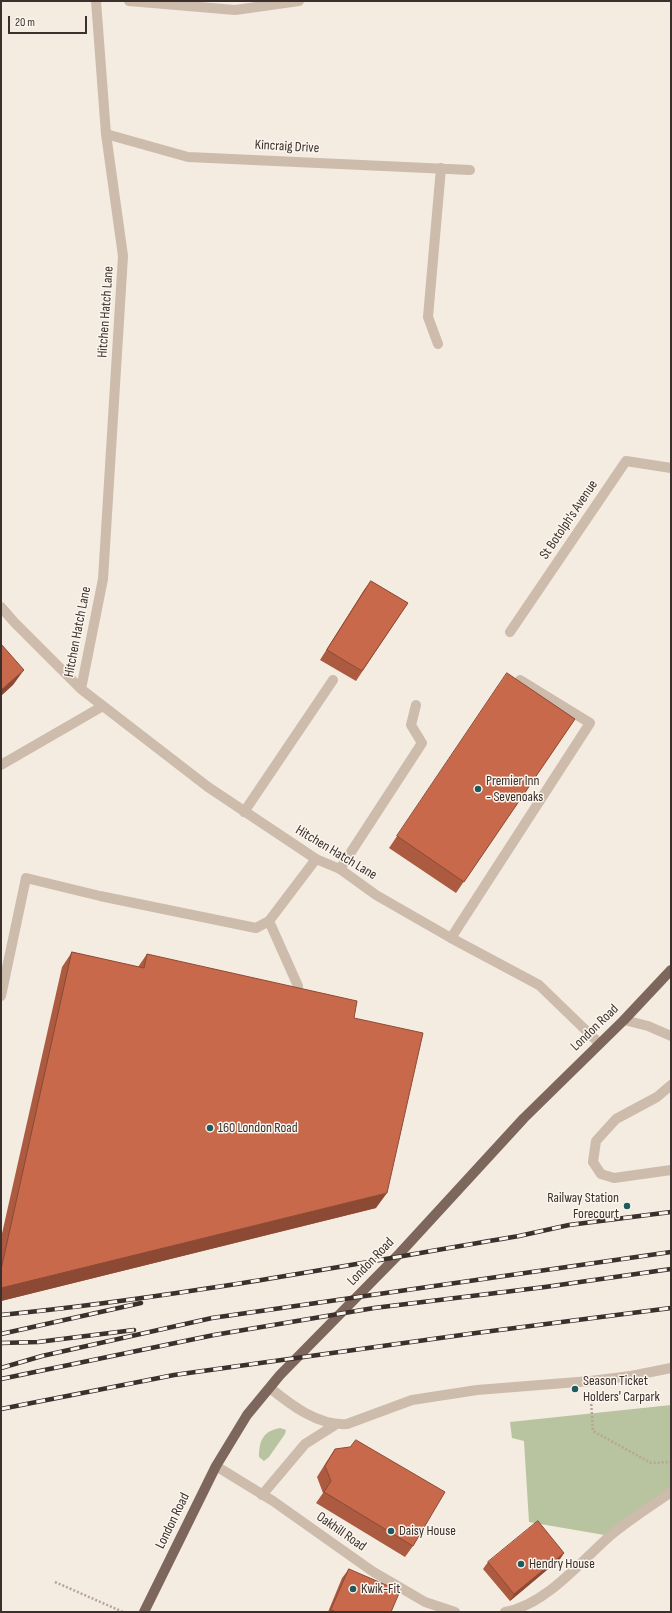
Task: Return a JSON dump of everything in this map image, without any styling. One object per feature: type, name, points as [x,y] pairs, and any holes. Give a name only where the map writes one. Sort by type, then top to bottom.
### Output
[{"type":"main road","name":"London Road","points":[[144,1612],[216,1466],[247,1415],[280,1375],[400,1253],[524,1118],[624,1020],[671,970]]},
{"type":"street","name":"Hitchen Hatch Lane","points":[[96,1],[106,134],[123,256],[103,579],[81,689],[208,786],[244,812],[316,859],[340,869],[376,894],[450,938],[539,985],[599,1043]]},
{"type":"street","points":[[129,1],[235,10],[299,1]]},
{"type":"street","name":"Kincraig Drive","points":[[106,134],[188,157],[470,170]]},
{"type":"street","points":[[438,344],[428,317],[441,168]]},
{"type":"street","name":"St Botolph's Avenue","points":[[510,632],[626,461],[671,468]]},
{"type":"street","points":[[1,606],[14,622],[81,689]]},
{"type":"street","points":[[244,812],[334,680]]},
{"type":"street","points":[[450,938],[590,723],[520,680]]},
{"type":"street","points":[[340,869],[422,743],[411,725],[416,705]]},
{"type":"street","points":[[1,765],[103,706]]},
{"type":"street","points":[[1,996],[26,878],[100,896],[256,928],[269,920],[316,859]]},
{"type":"street","points":[[269,920],[298,986]]},
{"type":"street","points":[[624,1020],[648,1026],[671,1036]]},
{"type":"street","points":[[671,1085],[657,1097],[616,1119],[596,1141],[593,1162],[601,1174],[614,1178],[671,1170]]},
{"type":"street","points":[[270,1388],[291,1405],[311,1416],[335,1425],[347,1424],[412,1400],[477,1390],[590,1381],[631,1376],[671,1368]]},
{"type":"street","points":[[262,1495],[305,1444],[335,1425]]},
{"type":"street","name":"Oakhill Road","points":[[216,1466],[262,1495],[372,1571],[425,1602],[455,1612]]},
{"type":"street","points":[[505,1612],[511,1611],[544,1596],[610,1536],[671,1492]]},
{"type":"path","points":[[591,1414],[593,1431],[651,1463],[671,1462]]},
{"type":"path","points":[[55,1582],[123,1612]]},
{"type":"green space","points":[[671,1405],[671,1492],[610,1536],[529,1522],[524,1441],[512,1438],[510,1422]]},
{"type":"green space","points":[[280,1428],[286,1430],[285,1434],[269,1457],[264,1461],[259,1457],[261,1442],[266,1434],[274,1429]]},
{"type":"building","points":[[371,581],[408,603],[362,671],[327,650]]},
{"type":"building","points":[[1,644],[24,670],[1,690]]},
{"type":"building","name":"Premier Inn - Sevenoaks","points":[[507,673],[575,719],[464,882],[397,836]]},
{"type":"building","name":"160 London Road","points":[[72,952],[144,968],[147,954],[357,1001],[354,1018],[423,1033],[387,1193],[1,1288],[1,1270]]},
{"type":"building","name":"Daisy House","points":[[356,1440],[445,1492],[413,1546],[324,1492],[331,1481],[325,1466],[335,1449],[350,1447]]},
{"type":"building","name":"Hendry House","points":[[538,1521],[564,1553],[514,1594],[488,1562]]},
{"type":"building","name":"Kwik-Fit","points":[[349,1569],[400,1591],[391,1612],[336,1612],[331,1610]]},
{"type":"railway","points":[[1,1315],[131,1300],[519,1236],[569,1225],[671,1212]]},
{"type":"railway","points":[[1,1368],[42,1356],[212,1318],[671,1252]]},
{"type":"railway","points":[[1,1379],[214,1335],[374,1308],[545,1287],[671,1269]]},
{"type":"railway","points":[[1,1334],[141,1303]]},
{"type":"railway","points":[[1,1409],[174,1375],[476,1333],[671,1308]]},
{"type":"railway","points":[[1,1343],[38,1342],[134,1330]]},
{"type":"place","name":"Premier Inn - Sevenoaks","points":[[478,789]]},
{"type":"place","name":"160 London Road","points":[[210,1128]]},
{"type":"place","name":"Railway Station Forecourt","points":[[627,1206]]},
{"type":"place","name":"Season Ticket Holders' Carpark","points":[[575,1389]]},
{"type":"place","name":"Daisy House","points":[[391,1531]]},
{"type":"place","name":"Hendry House","points":[[521,1564]]},
{"type":"place","name":"Kwik-Fit","points":[[353,1589]]}]
